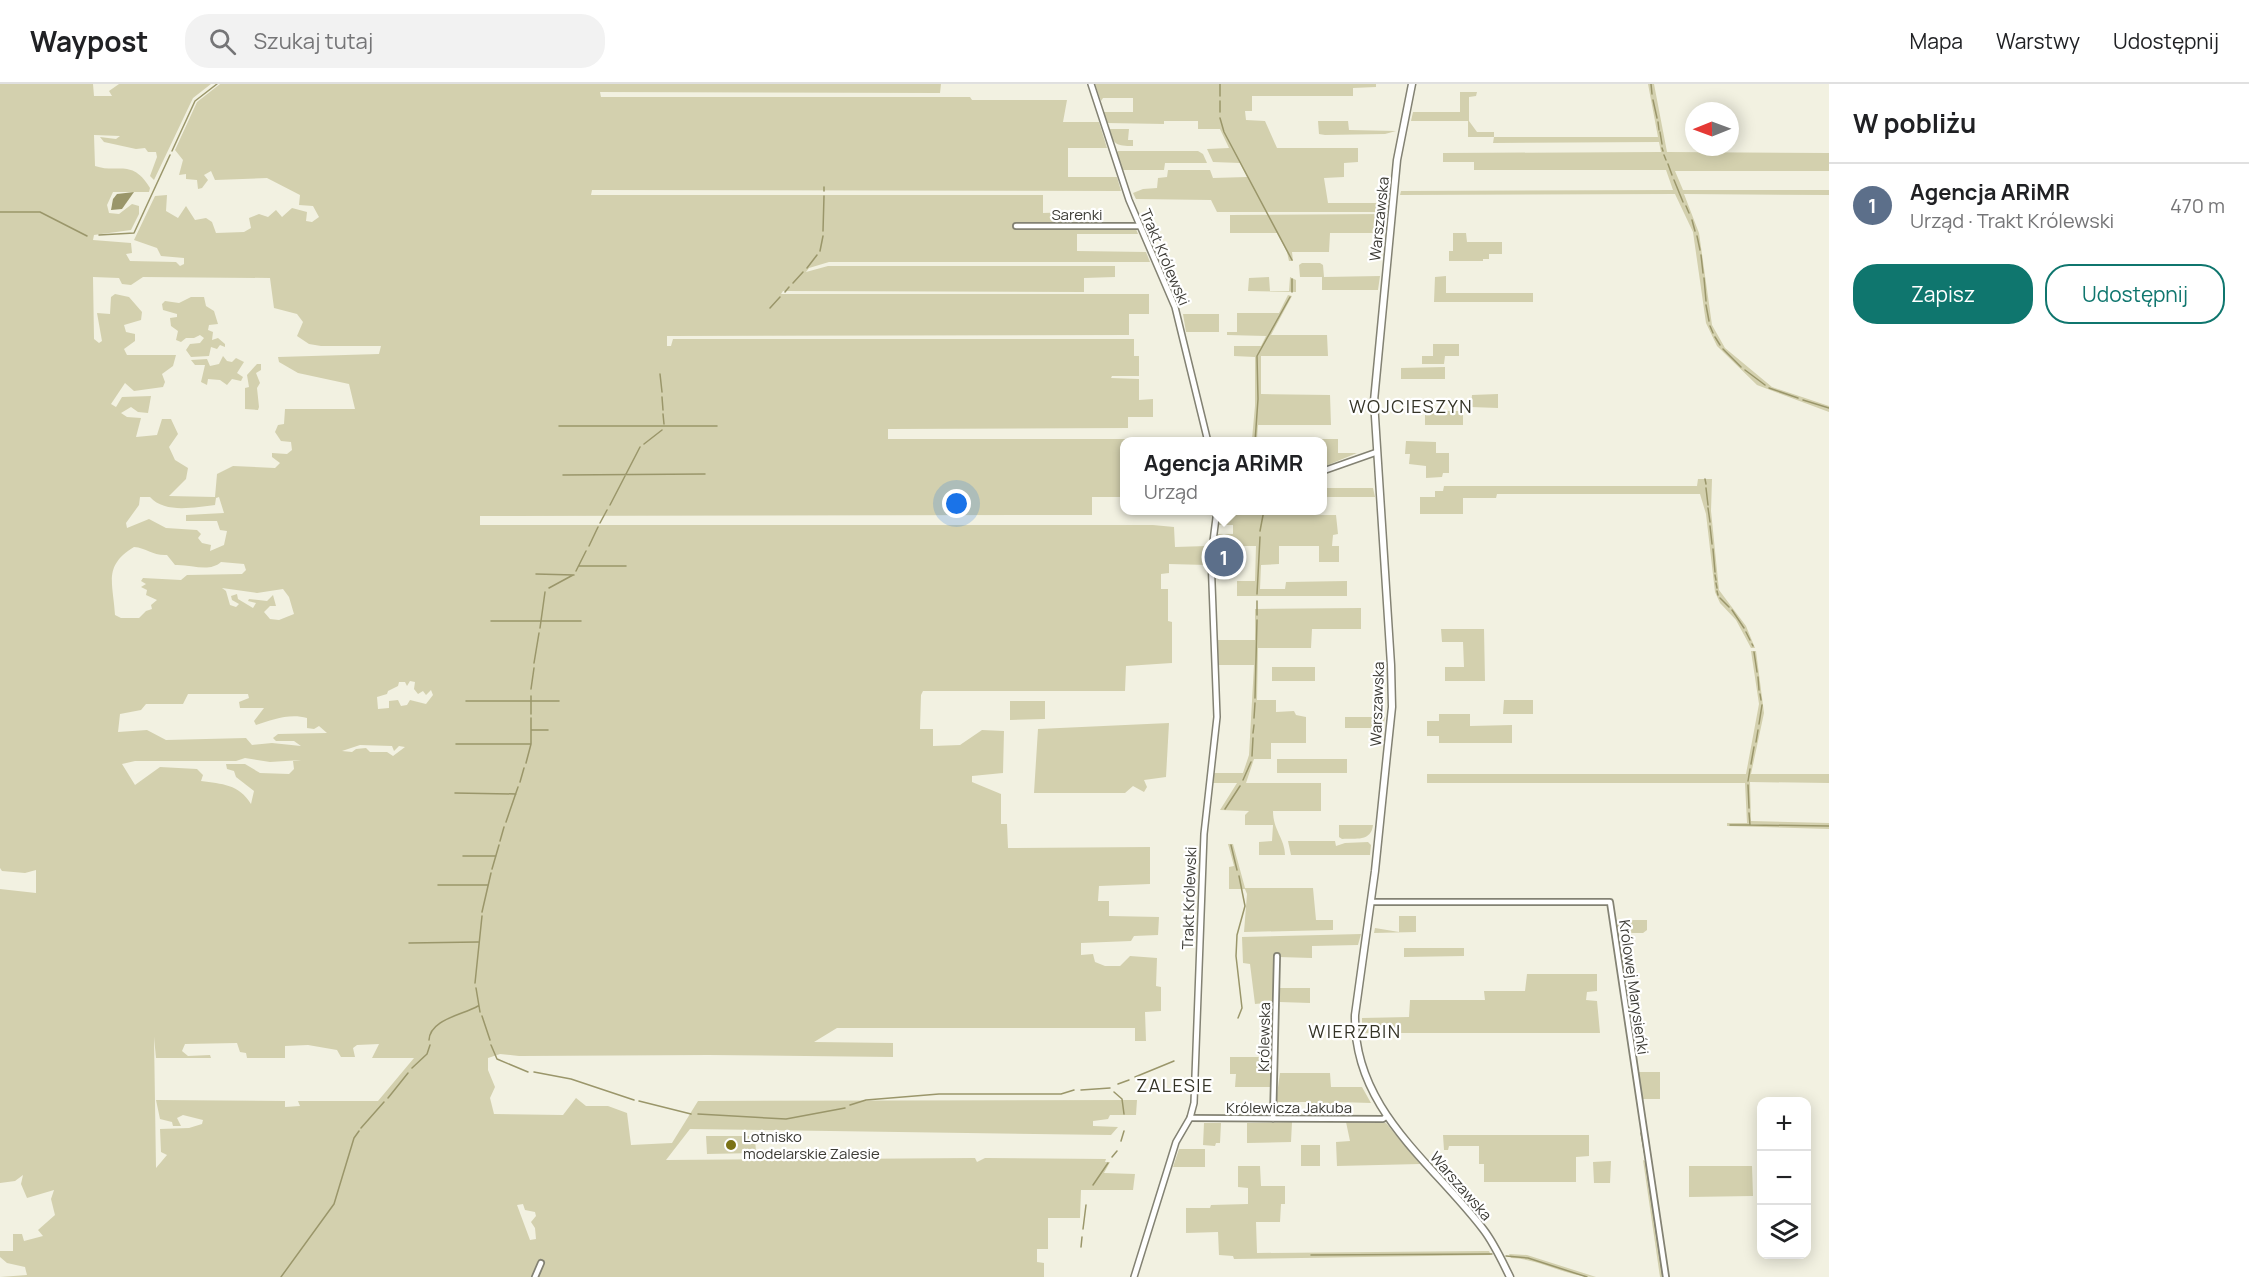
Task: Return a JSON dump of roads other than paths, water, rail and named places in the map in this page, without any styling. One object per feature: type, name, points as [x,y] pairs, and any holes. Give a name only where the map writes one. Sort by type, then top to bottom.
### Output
[{"type":"main road","name":"Warszawska","points":[[1412,84],[1397,160],[1374,410],[1392,687],[1371,902],[1355,1015],[1355,1033],[1362,1069],[1369,1088],[1387,1116],[1485,1231],[1510,1277]]},
{"type":"street","name":"Trakt Królewski","points":[[1091,84],[1139,226],[1175,307],[1207,437]]},
{"type":"street","name":"Sarenki","points":[[1016,226],[1139,226]]},
{"type":"street","points":[[1327,470],[1377,452]]},
{"type":"street","name":"Trakt Królewski","points":[[1134,1277],[1176,1142],[1190,1118],[1194,1103],[1204,834],[1217,717],[1210,556],[1216,515]]},
{"type":"street","name":"Królowej Marysieńki","points":[[1371,902],[1610,902],[1666,1277]]},
{"type":"street","name":"Królewska","points":[[1273,1119],[1277,956]]},
{"type":"street","name":"Królewicza Jakuba","points":[[1190,1118],[1383,1119],[1387,1116]]},
{"type":"street","points":[[535,1277],[541,1263]]},
{"type":"waterway","points":[[172,151],[195,101],[217,84]]},
{"type":"waterway","points":[[1220,84],[1220,96]]},
{"type":"waterway","points":[[1651,84],[1652,94]]},
{"type":"waterway","points":[[1653,100],[1657,118]]},
{"type":"waterway","points":[[1220,101],[1220,112]]},
{"type":"waterway","points":[[1220,118],[1224,132],[1292,260]]},
{"type":"waterway","points":[[1658,122],[1659,130]]},
{"type":"waterway","points":[[1660,132],[1662,144]]},
{"type":"waterway","points":[[99,235],[134,233],[170,155]]},
{"type":"waterway","points":[[1664,155],[1666,160]]},
{"type":"waterway","points":[[1668,164],[1672,175]]},
{"type":"waterway","points":[[1674,180],[1683,202]]},
{"type":"waterway","points":[[823,231],[824,196]]},
{"type":"waterway","points":[[1686,206],[1689,213]]},
{"type":"waterway","points":[[0,212],[40,212],[87,236]]},
{"type":"waterway","points":[[1692,220],[1695,231]]},
{"type":"waterway","points":[[820,251],[823,236]]},
{"type":"waterway","points":[[1697,236],[1700,250]]},
{"type":"waterway","points":[[807,268],[817,255]]},
{"type":"waterway","points":[[1701,255],[1703,273]]},
{"type":"waterway","points":[[793,283],[803,272]]},
{"type":"waterway","points":[[1704,278],[1706,301]]},
{"type":"waterway","points":[[1292,279],[1292,292]]},
{"type":"waterway","points":[[785,292],[789,287]]},
{"type":"waterway","points":[[770,308],[780,297]]},
{"type":"waterway","points":[[1255,437],[1258,399],[1257,356],[1290,297]]},
{"type":"waterway","points":[[1706,305],[1709,321]]},
{"type":"waterway","points":[[1710,326],[1713,333]]},
{"type":"waterway","points":[[1715,337],[1720,345]]},
{"type":"waterway","points":[[1723,349],[1741,367]]},
{"type":"waterway","points":[[1745,370],[1765,385]]},
{"type":"waterway","points":[[660,374],[662,392]]},
{"type":"waterway","points":[[1769,388],[1798,398]]},
{"type":"waterway","points":[[662,397],[663,410]]},
{"type":"waterway","points":[[1803,400],[1829,408]]},
{"type":"waterway","points":[[663,414],[664,424]]},
{"type":"waterway","points":[[559,426],[717,426]]},
{"type":"waterway","points":[[644,444],[662,430]]},
{"type":"waterway","points":[[610,505],[640,447]]},
{"type":"waterway","points":[[563,475],[705,474]]},
{"type":"waterway","points":[[1705,479],[1706,484]]},
{"type":"waterway","points":[[1706,488],[1708,505]]},
{"type":"waterway","points":[[1708,508],[1710,522]]},
{"type":"waterway","points":[[600,523],[607,510]]},
{"type":"waterway","points":[[1260,531],[1263,515]]},
{"type":"waterway","points":[[1710,526],[1712,544]]},
{"type":"waterway","points":[[589,546],[598,527]]},
{"type":"waterway","points":[[1257,594],[1260,537]]},
{"type":"waterway","points":[[1713,549],[1715,572]]},
{"type":"waterway","points":[[576,571],[586,551]]},
{"type":"waterway","points":[[579,566],[626,566]]},
{"type":"waterway","points":[[536,574],[574,575]]},
{"type":"waterway","points":[[549,588],[573,575]]},
{"type":"waterway","points":[[1715,575],[1716,580]]},
{"type":"waterway","points":[[1716,583],[1717,588]]},
{"type":"waterway","points":[[1717,591],[1718,595]]},
{"type":"waterway","points":[[540,628],[545,592]]},
{"type":"waterway","points":[[1720,598],[1729,607]]},
{"type":"waterway","points":[[1257,601],[1257,615]]},
{"type":"waterway","points":[[1732,610],[1744,628]]},
{"type":"waterway","points":[[1255,698],[1257,620]]},
{"type":"waterway","points":[[491,621],[581,621]]},
{"type":"waterway","points":[[1746,632],[1750,640]]},
{"type":"waterway","points":[[534,663],[539,633]]},
{"type":"waterway","points":[[1754,652],[1757,672]]},
{"type":"waterway","points":[[531,689],[534,668]]},
{"type":"waterway","points":[[1758,677],[1759,690]]},
{"type":"waterway","points":[[1760,694],[1761,700]]},
{"type":"waterway","points":[[531,696],[531,714]]},
{"type":"waterway","points":[[466,701],[559,701]]},
{"type":"waterway","points":[[1254,718],[1255,703]]},
{"type":"waterway","points":[[1759,724],[1762,705]]},
{"type":"waterway","points":[[526,763],[531,744],[531,718]]},
{"type":"waterway","points":[[1253,733],[1254,725]]},
{"type":"waterway","points":[[531,730],[548,730]]},
{"type":"waterway","points":[[1756,742],[1758,730]]},
{"type":"waterway","points":[[1252,756],[1253,738]]},
{"type":"waterway","points":[[456,744],[531,744]]},
{"type":"waterway","points":[[1751,764],[1754,747]]},
{"type":"waterway","points":[[1243,780],[1251,762]]},
{"type":"waterway","points":[[520,782],[524,768]]},
{"type":"waterway","points":[[1748,781],[1750,769]]},
{"type":"waterway","points":[[1748,785],[1749,808]]},
{"type":"waterway","points":[[1225,809],[1240,786]]},
{"type":"waterway","points":[[506,822],[518,787]]},
{"type":"waterway","points":[[455,793],[516,794]]},
{"type":"waterway","points":[[1749,813],[1750,825],[1829,826]]},
{"type":"waterway","points":[[1730,825],[1750,825]]},
{"type":"waterway","points":[[500,841],[504,827]]},
{"type":"waterway","points":[[492,869],[499,845]]},
{"type":"waterway","points":[[1231,845],[1237,870]]},
{"type":"waterway","points":[[463,856],[496,856]]},
{"type":"waterway","points":[[482,912],[491,873]]},
{"type":"waterway","points":[[1238,1018],[1242,1008],[1236,956],[1237,935],[1245,906],[1239,876]]},
{"type":"waterway","points":[[438,885],[488,885]]},
{"type":"waterway","points":[[475,983],[482,916]]},
{"type":"waterway","points":[[409,943],[478,942]]},
{"type":"waterway","points":[[476,988],[480,1012]]},
{"type":"waterway","points":[[429,1040],[431,1033],[441,1022],[478,1006]]},
{"type":"waterway","points":[[482,1016],[490,1040]]},
{"type":"waterway","points":[[412,1068],[427,1054],[430,1045]]},
{"type":"waterway","points":[[491,1045],[497,1059],[528,1072]]},
{"type":"waterway","points":[[1135,1077],[1174,1061]]},
{"type":"waterway","points":[[534,1072],[571,1079],[634,1100]]},
{"type":"waterway","points":[[388,1098],[408,1073]]},
{"type":"waterway","points":[[1118,1084],[1129,1080]]},
{"type":"waterway","points":[[1081,1090],[1110,1088]]},
{"type":"waterway","points":[[850,1105],[866,1100],[939,1094],[1061,1094],[1074,1090]]},
{"type":"waterway","points":[[1114,1092],[1122,1099],[1124,1114]]},
{"type":"waterway","points":[[639,1101],[691,1114]]},
{"type":"waterway","points":[[361,1128],[384,1102]]},
{"type":"waterway","points":[[698,1114],[786,1119],[845,1108]]},
{"type":"waterway","points":[[281,1277],[334,1204],[354,1138],[359,1131]]},
{"type":"waterway","points":[[1121,1141],[1124,1131]]},
{"type":"waterway","points":[[1641,1133],[1645,1155]]},
{"type":"waterway","points":[[1112,1157],[1117,1151]]},
{"type":"waterway","points":[[1093,1185],[1108,1163]]},
{"type":"waterway","points":[[1646,1163],[1663,1277]]},
{"type":"waterway","points":[[1083,1229],[1086,1205]]},
{"type":"waterway","points":[[1081,1247],[1082,1237]]},
{"type":"waterway","points":[[1311,1255],[1492,1254]]},
{"type":"waterway","points":[[1506,1256],[1528,1258],[1587,1277]]},
{"type":"place","name":"Agencja ARiMR","points":[[1224,557]]},
{"type":"place","name":"Lotnisko modelarskie Zalesie","points":[[731,1145]]},
{"type":"district","name":"WOJCIESZYN","points":[[1411,406]]},
{"type":"district","name":"WIERZBIN","points":[[1355,1031]]},
{"type":"district","name":"ZALESIE","points":[[1175,1085]]}]
